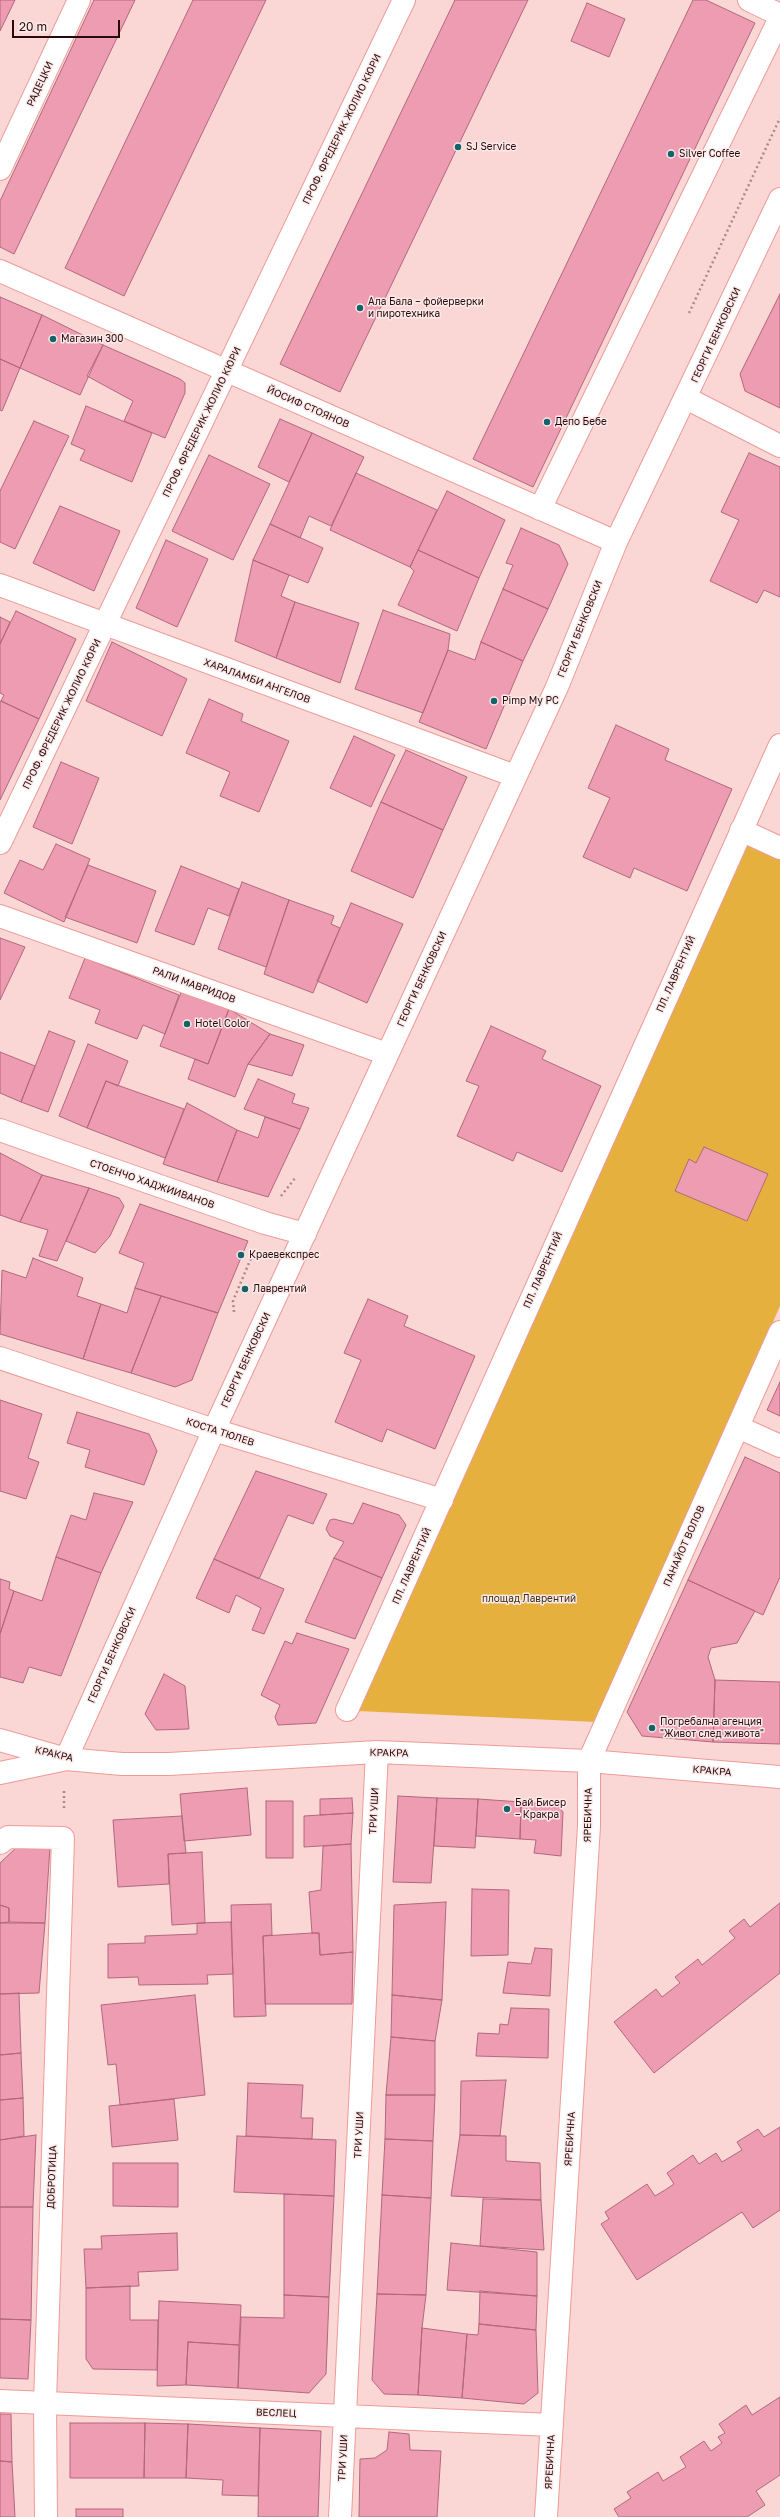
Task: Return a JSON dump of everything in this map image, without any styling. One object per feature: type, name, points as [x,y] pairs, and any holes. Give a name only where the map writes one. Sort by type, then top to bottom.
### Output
[{"type":"street","name":"РАДЕЦКИ","points":[[0,169],[79,0]]},
{"type":"street","name":"ПРОФ. ФРЕДЕРИК ЖОЛИО КЮРИ","points":[[0,843],[404,0]]},
{"type":"street","points":[[540,509],[780,16],[749,0]]},
{"type":"street","name":"ГЕОРГИ БЕНКОВСКИ","points":[[66,1759],[214,1430],[557,687],[616,542],[780,199]]},
{"type":"street","name":"ЙОСИФ СТОЯНОВ","points":[[0,271],[616,542]]},
{"type":"street","points":[[686,398],[780,446]]},
{"type":"street","name":"ХАРАЛАМБИ АНГЕЛОВ","points":[[0,584],[105,625],[515,776]]},
{"type":"street","name":"ПЛ. ЛАВРЕНТИЙ","points":[[346,1710],[442,1500],[780,745]]},
{"type":"street","points":[[741,830],[780,848]]},
{"type":"street","name":"РАЛИ МАВРИДОВ","points":[[0,916],[387,1054]]},
{"type":"street","name":"СТОЕНЧО ХАДЖИИВАНОВ","points":[[0,1130],[265,1223],[305,1234]]},
{"type":"street","name":"ПАНАЙОТ ВОЛОВ","points":[[589,1761],[780,1332]]},
{"type":"street","name":"КОСТА ТЮЛЕВ","points":[[0,1358],[214,1430],[442,1500]]},
{"type":"street","points":[[738,1427],[780,1446]]},
{"type":"street","name":"КРАКРА","points":[[0,1740],[66,1759],[122,1764],[169,1764],[377,1752],[589,1761],[780,1776]]},
{"type":"street","name":"ТРИ УШИ","points":[[340,2517],[377,1752]]},
{"type":"street","points":[[0,1774],[66,1759]]},
{"type":"street","name":"ЯРЕБИЧНА","points":[[546,2517],[589,1826],[589,1761]]},
{"type":"street","points":[[0,1843],[8,1837],[63,1838]]},
{"type":"street","name":"ДОБРОТИЦА","points":[[46,2517],[45,2403],[63,1838]]},
{"type":"street","name":"ВЕСЛЕЦ","points":[[0,2401],[552,2425]]},
{"type":"path","points":[[63,1838],[66,1759]]},
{"type":"green space","name":"площад Лаврентий","points":[[744,842],[780,858],[780,1306],[596,1722],[358,1711]]},
{"type":"building","points":[[0,0],[15,0],[0,31]]},
{"type":"building","points":[[94,0],[135,0],[14,254],[0,247],[0,201]]},
{"type":"building","points":[[193,0],[266,0],[124,296],[65,268]]},
{"type":"building","points":[[455,0],[528,0],[340,392],[280,364]]},
{"type":"building","points":[[693,0],[706,0],[755,23],[533,487],[473,459]]},
{"type":"building","points":[[587,3],[625,19],[609,57],[571,41]]},
{"type":"building","points":[[780,294],[780,408],[745,391],[740,374]]},
{"type":"building","points":[[0,297],[42,315],[20,368],[0,359]]},
{"type":"building","points":[[42,315],[103,345],[80,395],[20,368]]},
{"type":"building","points":[[103,345],[180,379],[185,383],[185,393],[165,438],[124,421],[133,401],[87,376]]},
{"type":"building","points":[[0,359],[20,368],[2,411],[0,410]]},
{"type":"building","points":[[86,406],[152,433],[132,482],[80,460],[85,450],[71,444]]},
{"type":"building","points":[[280,419],[312,433],[289,482],[258,467]]},
{"type":"building","points":[[34,421],[69,436],[15,549],[0,542],[0,491]]},
{"type":"building","points":[[312,433],[364,457],[331,526],[309,516],[300,538],[270,524]]},
{"type":"building","points":[[749,453],[780,467],[780,597],[764,590],[757,603],[710,581],[739,520],[721,512]]},
{"type":"building","points":[[209,455],[270,484],[233,560],[172,531]]},
{"type":"building","points":[[356,473],[437,510],[410,567],[330,530]]},
{"type":"building","points":[[447,491],[505,520],[479,578],[418,550]]},
{"type":"building","points":[[60,506],[120,531],[94,591],[33,563]]},
{"type":"building","points":[[270,524],[323,548],[308,583],[253,560]]},
{"type":"building","points":[[521,528],[559,545],[568,564],[548,609],[503,589],[513,565],[506,563]]},
{"type":"building","points":[[166,540],[208,559],[177,627],[136,608]]},
{"type":"building","points":[[418,550],[479,578],[457,631],[398,605],[414,571],[410,567]]},
{"type":"building","points":[[253,560],[289,575],[281,596],[295,602],[276,658],[235,641]]},
{"type":"building","points":[[503,589],[548,609],[523,661],[481,642]]},
{"type":"building","points":[[295,602],[359,623],[340,683],[276,658]]},
{"type":"building","points":[[383,610],[450,634],[448,650],[423,713],[355,689]]},
{"type":"building","points":[[16,611],[76,639],[39,719],[1,701],[4,695],[0,693],[0,644]]},
{"type":"building","points":[[0,617],[10,622],[0,644]]},
{"type":"building","points":[[112,642],[187,679],[162,736],[86,701]]},
{"type":"building","points":[[481,642],[523,661],[486,749],[419,722],[448,650],[475,660]]},
{"type":"building","points":[[209,699],[243,714],[241,721],[289,741],[259,812],[220,796],[230,772],[186,753]]},
{"type":"building","points":[[1,701],[39,719],[0,800],[0,703]]},
{"type":"building","points":[[616,725],[669,749],[665,760],[732,789],[687,891],[634,868],[630,878],[583,857],[610,798],[588,788]]},
{"type":"building","points":[[354,736],[395,755],[371,807],[330,788]]},
{"type":"building","points":[[406,750],[467,777],[443,830],[381,802]]},
{"type":"building","points":[[61,762],[99,778],[72,844],[33,827]]},
{"type":"building","points":[[381,802],[443,830],[413,898],[351,871]]},
{"type":"building","points":[[56,844],[90,859],[64,922],[4,893],[20,860],[43,870]]},
{"type":"building","points":[[88,865],[156,891],[137,943],[65,917]]},
{"type":"building","points":[[181,866],[239,889],[229,916],[208,908],[194,945],[155,931]]},
{"type":"building","points":[[242,882],[289,900],[266,967],[218,949]]},
{"type":"building","points":[[289,900],[334,916],[331,924],[340,928],[313,993],[264,974]]},
{"type":"building","points":[[351,903],[403,924],[367,1003],[317,981]]},
{"type":"building","points":[[0,938],[25,947],[0,1000]]},
{"type":"building","points":[[85,958],[179,995],[165,1034],[143,1025],[137,1039],[95,1023],[100,1010],[69,998]]},
{"type":"building","points":[[182,990],[229,1009],[208,1064],[160,1046]]},
{"type":"building","points":[[229,1009],[270,1034],[248,1064],[235,1097],[188,1079],[195,1059],[208,1064]]},
{"type":"building","points":[[491,1026],[546,1051],[542,1059],[601,1086],[562,1172],[517,1152],[513,1161],[457,1136],[479,1086],[466,1081]]},
{"type":"building","points":[[49,1031],[75,1041],[48,1112],[21,1102]]},
{"type":"building","points":[[270,1034],[304,1045],[292,1076],[248,1064]]},
{"type":"building","points":[[88,1044],[128,1061],[118,1086],[106,1081],[87,1128],[59,1116]]},
{"type":"building","points":[[0,1052],[35,1066],[21,1102],[0,1093]]},
{"type":"building","points":[[258,1079],[295,1094],[292,1103],[309,1108],[300,1129],[244,1109]]},
{"type":"building","points":[[106,1081],[184,1109],[165,1158],[87,1128]]},
{"type":"building","points":[[187,1103],[237,1130],[217,1182],[163,1164]]},
{"type":"building","points":[[265,1117],[300,1129],[268,1197],[217,1182],[237,1130],[258,1138]]},
{"type":"building","points":[[704,1147],[768,1174],[747,1221],[675,1191],[689,1159],[696,1163]]},
{"type":"building","points":[[0,1153],[42,1175],[20,1222],[0,1215]]},
{"type":"building","points":[[42,1175],[89,1188],[57,1261],[39,1256],[48,1230],[20,1222]]},
{"type":"building","points":[[89,1188],[119,1198],[124,1206],[110,1236],[95,1253],[66,1241]]},
{"type":"building","points":[[140,1204],[248,1241],[218,1313],[135,1288],[144,1263],[119,1253]]},
{"type":"building","points":[[33,1258],[83,1278],[77,1296],[101,1304],[83,1359],[0,1334],[2,1270],[26,1278]]},
{"type":"building","points":[[135,1288],[161,1296],[131,1373],[83,1359],[101,1304],[127,1313]]},
{"type":"building","points":[[161,1296],[218,1313],[192,1380],[175,1387],[131,1373]]},
{"type":"building","points":[[368,1299],[408,1316],[404,1326],[475,1356],[435,1449],[387,1429],[382,1442],[335,1422],[361,1360],[344,1353]]},
{"type":"building","points":[[780,1382],[780,1416],[767,1410]]},
{"type":"building","points":[[0,1400],[42,1414],[28,1458],[39,1462],[26,1499],[0,1491]]},
{"type":"building","points":[[77,1412],[149,1434],[157,1451],[144,1485],[85,1467],[90,1450],[67,1443]]},
{"type":"building","points":[[745,1457],[780,1473],[780,1577],[763,1615],[688,1580]]},
{"type":"building","points":[[256,1471],[327,1494],[313,1524],[288,1515],[259,1579],[214,1559]]},
{"type":"building","points":[[94,1493],[133,1502],[101,1573],[56,1557],[71,1515],[86,1520]]},
{"type":"building","points":[[363,1503],[399,1515],[406,1525],[382,1578],[334,1558],[344,1542],[330,1536],[326,1529],[330,1520],[334,1519],[353,1524]]},
{"type":"building","points":[[56,1557],[101,1573],[61,1676],[29,1667],[23,1683],[0,1677],[0,1634],[14,1591],[42,1601]]},
{"type":"building","points":[[334,1558],[382,1578],[355,1639],[305,1622]]},
{"type":"building","points":[[214,1559],[284,1589],[264,1634],[252,1630],[261,1608],[236,1595],[229,1613],[196,1598]]},
{"type":"building","points":[[0,1579],[10,1582],[9,1589],[14,1591],[0,1634]]},
{"type":"building","points":[[688,1580],[755,1611],[737,1643],[711,1648],[708,1657],[715,1680],[713,1742],[642,1736],[627,1712]]},
{"type":"building","points":[[297,1633],[349,1649],[316,1723],[278,1725],[275,1717],[280,1705],[261,1695],[285,1641],[292,1644]]},
{"type":"building","points":[[164,1674],[185,1686],[189,1729],[156,1730],[145,1714]]},
{"type":"building","points":[[715,1680],[780,1682],[780,1744],[713,1742]]},
{"type":"building","points":[[247,1788],[251,1835],[184,1841],[180,1794]]},
{"type":"building","points":[[398,1796],[437,1798],[431,1883],[393,1882]]},
{"type":"building","points":[[352,1798],[353,1813],[320,1815],[320,1799]]},
{"type":"building","points":[[437,1798],[478,1799],[475,1848],[434,1846]]},
{"type":"building","points":[[478,1799],[521,1802],[520,1839],[476,1836]]},
{"type":"building","points":[[266,1801],[293,1801],[293,1858],[266,1858]]},
{"type":"building","points":[[521,1802],[557,1805],[563,1812],[561,1856],[534,1853],[536,1840],[520,1839]]},
{"type":"building","points":[[353,1813],[351,1844],[304,1847],[304,1816]]},
{"type":"building","points":[[182,1816],[186,1853],[168,1854],[169,1884],[118,1887],[113,1820]]},
{"type":"building","points":[[351,1844],[353,1952],[320,1955],[319,1933],[312,1933],[309,1892],[321,1890],[323,1846]]},
{"type":"building","points":[[18,1846],[50,1847],[45,1923],[9,1922],[9,1908],[0,1905],[0,1863]]},
{"type":"building","points":[[202,1852],[205,1923],[172,1925],[168,1854]]},
{"type":"building","points":[[472,1889],[509,1890],[508,1955],[471,1956]]},
{"type":"building","points":[[446,1902],[442,2000],[392,1995],[394,1905]]},
{"type":"building","points":[[780,1903],[780,1973],[654,2073],[614,2022],[656,1989],[662,1997],[680,1983],[675,1977],[698,1959],[702,1965],[735,1938],[729,1931],[744,1919],[750,1927]]},
{"type":"building","points":[[271,1904],[272,1935],[263,1936],[266,2016],[234,2017],[231,1905]]},
{"type":"building","points":[[0,1905],[9,1908],[9,1922],[0,1923]]},
{"type":"building","points":[[231,1922],[233,1974],[207,1975],[208,1984],[139,1985],[138,1977],[108,1978],[108,1944],[145,1943],[145,1936],[197,1934],[197,1923]]},
{"type":"building","points":[[0,1923],[45,1923],[39,1993],[0,1994]]},
{"type":"building","points":[[319,1933],[320,1955],[353,1952],[352,2004],[265,2004],[263,1936]]},
{"type":"building","points":[[535,1948],[552,1949],[550,1996],[503,1993],[508,1962],[531,1964]]},
{"type":"building","points":[[19,1993],[21,2053],[0,2055],[0,1994]]},
{"type":"building","points":[[195,1995],[205,2095],[120,2105],[116,2064],[108,2065],[101,2005]]},
{"type":"building","points":[[392,1995],[442,2000],[435,2041],[391,2037]]},
{"type":"building","points":[[511,2008],[549,2009],[548,2058],[476,2056],[478,2033],[499,2034],[500,2024],[508,2025]]},
{"type":"building","points":[[391,2037],[435,2041],[435,2095],[386,2095]]},
{"type":"building","points":[[21,2053],[23,2098],[0,2100],[0,2055]]},
{"type":"building","points":[[506,2080],[500,2136],[460,2135],[461,2081]]},
{"type":"building","points":[[248,2083],[303,2085],[301,2118],[313,2118],[312,2139],[246,2136]]},
{"type":"building","points":[[386,2095],[435,2095],[433,2141],[385,2139]]},
{"type":"building","points":[[23,2098],[24,2136],[0,2140],[0,2100]]},
{"type":"building","points":[[174,2099],[178,2140],[112,2147],[109,2106]]},
{"type":"building","points":[[780,2127],[780,2210],[753,2228],[742,2212],[637,2280],[601,2224],[609,2219],[605,2212],[647,2184],[655,2196],[665,2190],[674,2184],[667,2173],[693,2155],[699,2164],[716,2153],[722,2162],[742,2150],[737,2142],[758,2129],[764,2137]]},
{"type":"building","points":[[36,2135],[33,2207],[0,2207],[0,2140]]},
{"type":"building","points":[[460,2135],[506,2136],[506,2161],[540,2163],[541,2200],[451,2196]]},
{"type":"building","points":[[237,2136],[336,2140],[334,2196],[234,2192]]},
{"type":"building","points":[[385,2139],[433,2141],[431,2198],[382,2195]]},
{"type":"building","points":[[113,2163],[178,2163],[178,2207],[113,2206]]},
{"type":"building","points":[[284,2194],[334,2196],[329,2297],[284,2295]]},
{"type":"building","points":[[382,2195],[431,2198],[426,2295],[377,2294]]},
{"type":"building","points":[[483,2199],[541,2200],[544,2250],[480,2246]]},
{"type":"building","points":[[0,2207],[33,2207],[31,2320],[0,2319]]},
{"type":"building","points":[[177,2233],[178,2270],[138,2272],[139,2286],[86,2288],[84,2249],[102,2249],[101,2236]]},
{"type":"building","points":[[451,2243],[537,2252],[537,2296],[447,2290]]},
{"type":"building","points":[[130,2286],[130,2320],[158,2320],[157,2370],[93,2369],[86,2359],[86,2288]]},
{"type":"building","points":[[480,2291],[537,2296],[536,2330],[479,2324]]},
{"type":"building","points":[[377,2294],[426,2295],[422,2328],[418,2395],[384,2394],[372,2380]]},
{"type":"building","points":[[284,2295],[329,2297],[326,2374],[309,2393],[238,2388],[241,2317],[284,2318]]},
{"type":"building","points":[[159,2301],[241,2305],[239,2345],[188,2342],[186,2385],[157,2386]]},
{"type":"building","points":[[0,2319],[31,2320],[28,2379],[0,2378]]},
{"type":"building","points":[[479,2324],[536,2330],[538,2393],[524,2404],[462,2398],[467,2334],[478,2335]]},
{"type":"building","points":[[422,2328],[467,2334],[462,2398],[418,2395]]},
{"type":"building","points":[[188,2342],[239,2345],[238,2388],[186,2385]]},
{"type":"building","points":[[780,2397],[780,2475],[756,2491],[765,2505],[747,2517],[619,2517],[614,2509],[631,2498],[627,2492],[658,2472],[663,2481],[686,2467],[680,2457],[704,2441],[711,2451],[722,2443],[718,2437],[725,2433],[719,2424],[746,2405],[752,2415]]},
{"type":"building","points":[[0,2414],[11,2414],[12,2462],[0,2461]]},
{"type":"building","points":[[70,2423],[145,2423],[144,2478],[70,2478]]},
{"type":"building","points":[[145,2423],[188,2424],[186,2478],[144,2478]]},
{"type":"building","points":[[188,2424],[260,2428],[258,2496],[222,2495],[223,2480],[186,2478]]},
{"type":"building","points":[[260,2428],[321,2431],[318,2517],[258,2517]]},
{"type":"building","points":[[389,2432],[409,2434],[410,2450],[441,2451],[437,2517],[359,2517],[360,2459],[375,2458],[387,2450]]},
{"type":"building","points":[[0,2461],[12,2462],[15,2517],[0,2517]]},
{"type":"building","points":[[76,2509],[123,2509],[123,2517],[76,2517]]},
{"type":"place","name":"SJ Service","points":[[458,147]]},
{"type":"place","name":"Silver Coffee","points":[[671,154]]},
{"type":"place","name":"Ала Бала – фойерверки и пиротехника","points":[[360,308]]},
{"type":"place","name":"Магазин 300","points":[[53,339]]},
{"type":"place","name":"Депо Бебе","points":[[547,422]]},
{"type":"place","name":"Pimp My PC","points":[[494,701]]},
{"type":"place","name":"Hotel Color","points":[[187,1024]]},
{"type":"place","name":"Краевекспрес","points":[[241,1255]]},
{"type":"place","name":"Лаврентий","points":[[245,1289]]},
{"type":"place","name":"Погребална агенция \"Живот след живота\"","points":[[652,1728]]},
{"type":"place","name":"Бай Бисер – Кракра","points":[[507,1809]]}]
